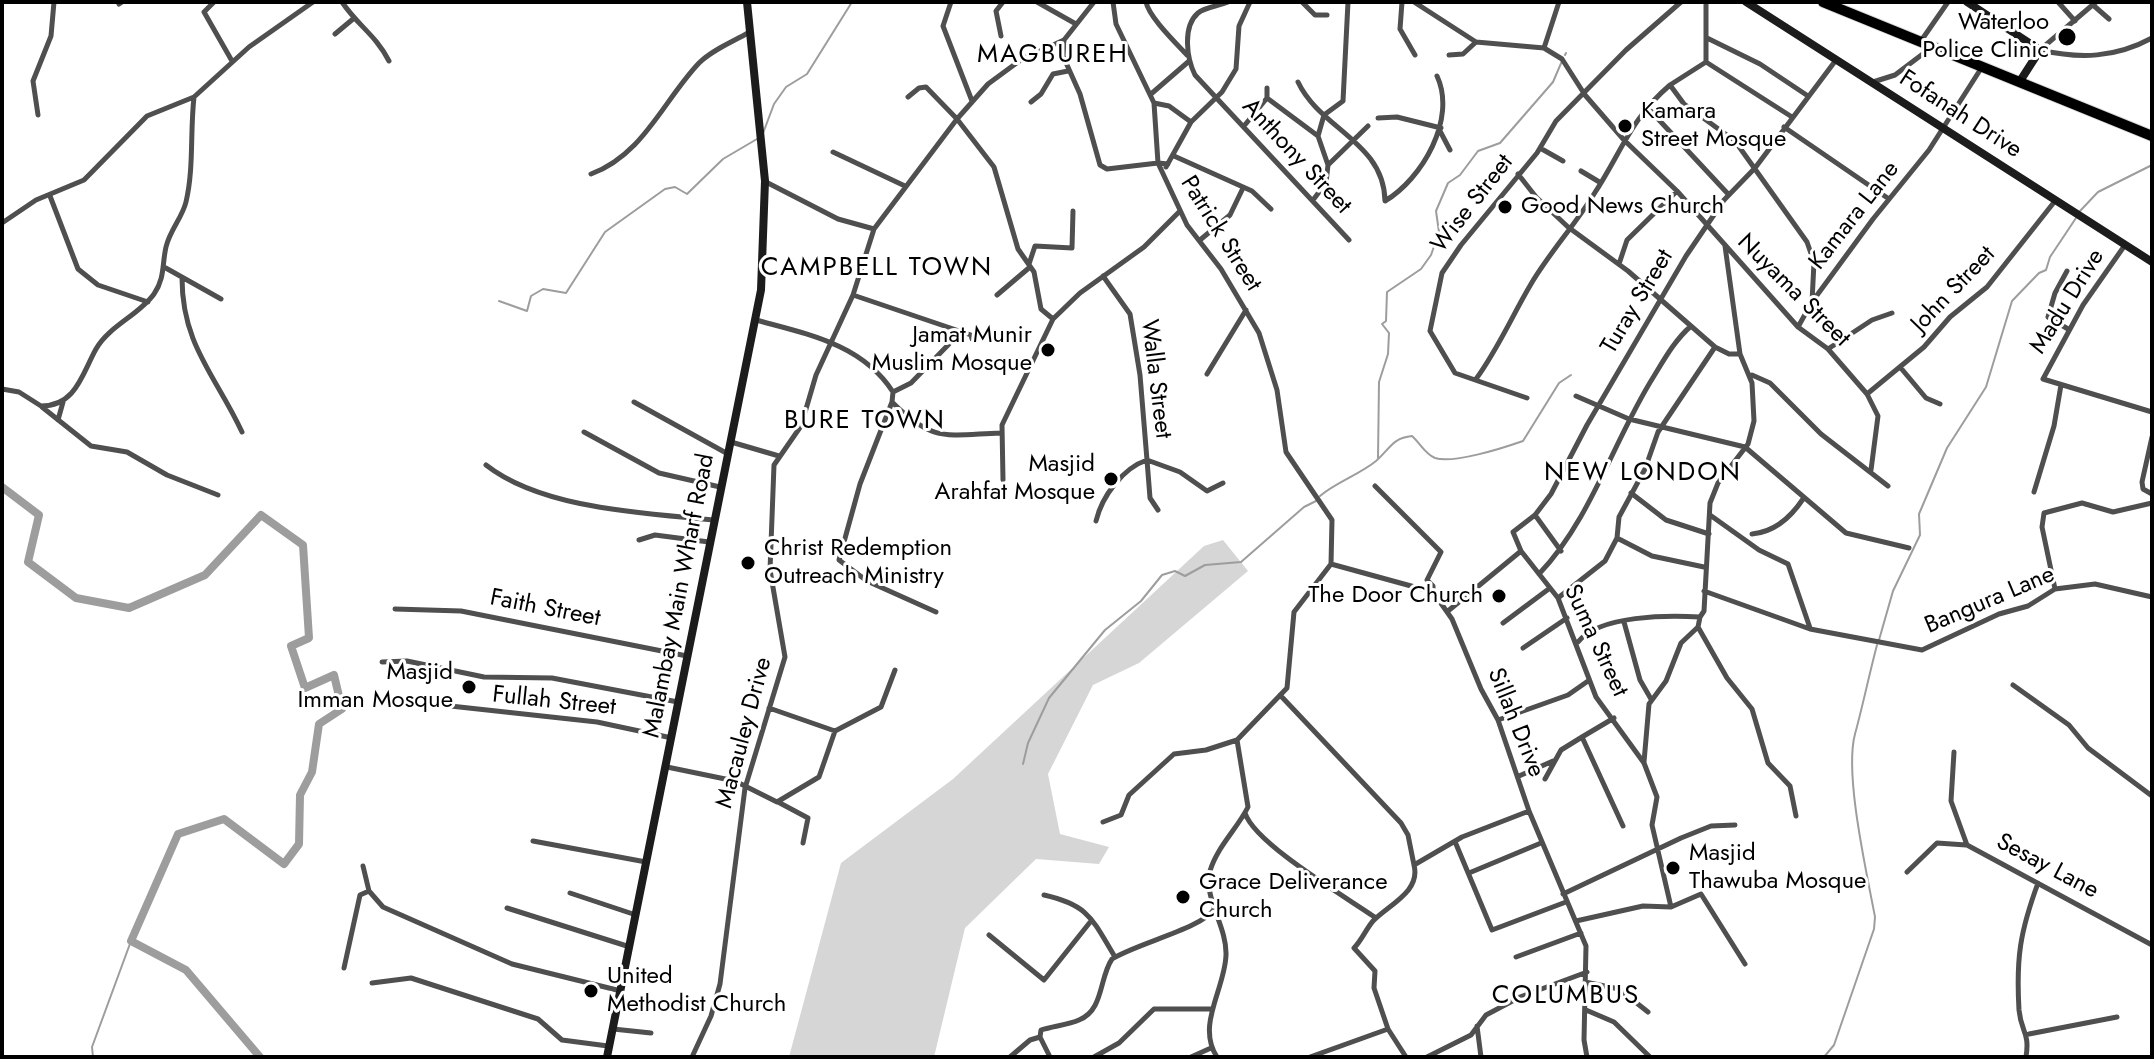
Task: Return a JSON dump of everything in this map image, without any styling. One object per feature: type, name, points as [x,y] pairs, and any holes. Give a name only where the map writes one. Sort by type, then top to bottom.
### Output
[{"type":"highway","points":[[1823,2],[2152,134]]},
{"type":"highway","points":[[1834,2],[2152,134]]},
{"type":"street","points":[[38,115],[33,81],[51,36],[54,2]]},
{"type":"street","points":[[214,2],[204,12],[232,61]]},
{"type":"street","points":[[2,210],[4,221],[36,200],[90,175],[147,116],[194,97],[232,61],[313,2]]},
{"type":"street","points":[[342,2],[353,19],[374,35],[389,61]]},
{"type":"street","name":"Malambay Main Wharf Road","points":[[607,1057],[667,767],[713,520],[756,320],[764,250],[765,181],[747,2]]},
{"type":"street","points":[[951,2],[943,26],[972,101]]},
{"type":"street","points":[[1001,36],[996,11],[1003,2]]},
{"type":"street","points":[[1037,2],[1076,24]]},
{"type":"street","name":"Macauley Drive","points":[[692,1057],[711,1016],[722,974],[745,788],[785,657],[770,570],[772,474],[779,456],[801,426],[816,375],[853,295],[874,229],[972,101],[1002,71],[1064,40],[1094,2]]},
{"type":"street","points":[[1113,2],[1116,24],[1154,103],[1161,173]]},
{"type":"street","name":"Anthony Street","points":[[1146,2],[1153,20],[1170,33],[1203,87],[1244,126],[1349,240]]},
{"type":"street","points":[[1151,94],[1188,58],[1196,15],[1228,2]]},
{"type":"street","name":"Patrick Street","points":[[1250,2],[1239,26],[1236,69],[1216,98],[1191,122],[1174,156],[1161,173],[1180,211],[1259,333],[1271,367],[1286,452],[1333,524],[1331,564]]},
{"type":"street","points":[[1302,2],[1315,15],[1327,15]]},
{"type":"street","points":[[1318,136],[1324,115],[1343,101],[1348,2]]},
{"type":"street","points":[[1402,2],[1400,29],[1415,55]]},
{"type":"street","points":[[1414,2],[1476,42],[1544,48],[1559,2]]},
{"type":"street","name":"Wise Street","points":[[1527,398],[1455,373],[1438,347],[1430,331],[1432,308],[1450,260],[1540,148],[1556,121],[1626,50],[1681,2]]},
{"type":"street","points":[[1706,2],[1706,62]]},
{"type":"street","name":"Fofanah Drive","points":[[1746,2],[2055,201],[2151,258]]},
{"type":"street","points":[[1923,38],[1948,2]]},
{"type":"street","points":[[1967,2],[2040,50],[2088,57],[2123,51],[2152,38]]},
{"type":"street","points":[[2058,2],[2075,21]]},
{"type":"street","points":[[2022,78],[2040,50],[2094,3],[2109,19]]},
{"type":"street","points":[[335,34],[353,19]]},
{"type":"street","points":[[591,174],[620,159],[665,111],[700,63],[748,33]]},
{"type":"street","points":[[1707,38],[1760,64],[1808,96]]},
{"type":"street","points":[[1064,40],[1068,71],[1080,94],[1100,165],[1107,169],[1168,164]]},
{"type":"street","points":[[1449,55],[1463,54],[1476,42]]},
{"type":"street","points":[[1872,82],[1895,75],[1933,47]]},
{"type":"street","name":"Nuyama Street","points":[[1544,48],[1562,59],[1585,95],[1624,140],[1677,191],[1798,327],[1828,349],[1867,394],[1878,416],[1871,470]]},
{"type":"street","name":"Turay Street","points":[[1513,532],[1535,515],[1551,494],[1660,299],[1706,227],[1729,195],[1755,168],[1836,60]]},
{"type":"street","points":[[1476,379],[1529,287],[1601,183],[1646,106],[1670,85],[1706,62]]},
{"type":"street","points":[[1706,62],[1792,117]]},
{"type":"street","name":"Kamara Lane","points":[[1798,327],[1812,302],[1944,129],[1982,66]]},
{"type":"street","points":[[1031,102],[1041,94],[1053,74],[1068,71]]},
{"type":"street","points":[[1298,82],[1324,115],[1355,139],[1375,164],[1385,187],[1385,201],[1406,186],[1440,129],[1442,90],[1437,76]]},
{"type":"street","points":[[1670,85],[1684,104],[1735,141],[1812,252],[1812,302]]},
{"type":"street","points":[[908,97],[923,86],[957,119],[994,167],[1018,249],[1030,265],[1041,309],[1053,319]]},
{"type":"street","points":[[1244,126],[1267,98],[1267,88]]},
{"type":"street","points":[[58,420],[63,401],[87,373],[102,342],[148,302],[159,285],[166,244],[181,217],[188,193],[194,97]]},
{"type":"street","points":[[1267,98],[1318,136],[1328,165],[1326,183],[1313,200]]},
{"type":"street","points":[[1154,103],[1169,106],[1191,122]]},
{"type":"street","points":[[1646,106],[1729,195]]},
{"type":"street","points":[[1378,118],[1397,117],[1440,129],[1450,150]]},
{"type":"street","points":[[1328,165],[1368,126]]},
{"type":"street","points":[[1784,127],[1889,199]]},
{"type":"street","points":[[1540,148],[1563,161]]},
{"type":"street","points":[[833,152],[905,186]]},
{"type":"street","points":[[1174,156],[1256,194],[1271,209]]},
{"type":"street","points":[[1581,171],[1601,183]]},
{"type":"street","points":[[1518,174],[1536,197],[1568,227],[1628,271],[1715,347],[1729,354],[1740,354]]},
{"type":"street","points":[[765,181],[838,219],[874,229]]},
{"type":"street","points":[[1200,240],[1230,215],[1243,188]]},
{"type":"street","points":[[1619,264],[1625,242],[1677,191]]},
{"type":"street","points":[[50,196],[78,269],[98,285],[148,302]]},
{"type":"street","name":"John Street","points":[[1867,394],[1987,287],[2055,201]]},
{"type":"street","points":[[997,295],[1030,265],[1035,246],[1072,248],[1073,211]]},
{"type":"street","points":[[1003,480],[1000,433],[1005,415],[1053,319],[1103,276],[1144,247],[1180,211]]},
{"type":"street","name":"Madu Drive","points":[[2061,385],[2043,379],[2068,329],[2125,245]]},
{"type":"street","points":[[1671,907],[1652,818],[1657,797],[1644,763],[1651,699],[1666,681],[1681,643],[1698,627],[1704,591],[1710,503],[1718,483],[1745,447],[1754,421],[1751,375],[1740,354],[1725,246]]},
{"type":"street","points":[[164,267],[221,299]]},
{"type":"street","points":[[2067,271],[2055,293],[2048,317],[2068,329]]},
{"type":"street","name":"Walla Street","points":[[1096,521],[1100,507],[1119,480],[1147,460],[1140,375],[1130,314],[1103,276]]},
{"type":"street","points":[[182,278],[185,323],[207,374],[242,432]]},
{"type":"street","points":[[853,295],[971,335],[972,339]]},
{"type":"street","points":[[1207,374],[1246,310]]},
{"type":"street","name":"John Street","points":[[1828,349],[1872,320],[1892,313]]},
{"type":"street","points":[[756,320],[831,341],[870,365],[893,392],[892,402],[860,484],[839,560],[867,581],[936,612]]},
{"type":"street","points":[[1539,574],[1561,551],[1629,419],[1674,344],[1691,326]]},
{"type":"street","points":[[893,392],[911,383],[949,344]]},
{"type":"street","points":[[1558,598],[1599,568],[1617,538],[1619,517],[1663,427],[1715,347]]},
{"type":"street","points":[[1900,367],[1926,398],[1940,404]]},
{"type":"street","points":[[1751,375],[1770,383],[1821,434],[1888,486]]},
{"type":"street","points":[[2034,492],[2056,415],[2061,385],[2152,412]]},
{"type":"street","points":[[2,389],[19,392],[41,406],[91,446],[127,452],[167,475],[218,495]]},
{"type":"street","points":[[1576,396],[1629,419],[1745,447],[1846,533],[1909,548]]},
{"type":"street","points":[[41,406],[63,401]]},
{"type":"street","points":[[634,402],[729,455]]},
{"type":"street","points":[[892,402],[918,427],[934,433],[1000,433]]},
{"type":"street","points":[[584,432],[659,473],[720,487]]},
{"type":"street","points":[[2152,437],[2142,482],[2143,489],[2152,494]]},
{"type":"street","points":[[731,442],[779,456]]},
{"type":"street","points":[[1158,510],[1150,498],[1147,460],[1180,472],[1207,491],[1223,483]]},
{"type":"street","points":[[486,465],[508,480],[548,496],[623,513],[713,520]]},
{"type":"street","points":[[1103,822],[1119,818],[1134,789],[1174,754],[1237,740],[1262,709],[1280,695],[1290,678],[1294,612],[1331,564],[1433,592],[1433,586],[1427,580],[1441,552],[1375,486]]},
{"type":"street","points":[[1631,493],[1666,520],[1709,534]]},
{"type":"street","points":[[1752,534],[1770,531],[1791,514],[1803,499]]},
{"type":"street","points":[[2055,589],[2042,527],[2044,513],[2082,503],[2113,512],[2152,503]]},
{"type":"street","points":[[1535,515],[1561,551]]},
{"type":"street","points":[[1710,515],[1759,550],[1788,564],[1810,629]]},
{"type":"street","name":"Suma Street","points":[[1513,532],[1521,551],[1558,598],[1578,643],[1588,680],[1644,763]]},
{"type":"street","points":[[639,540],[667,536],[709,542]]},
{"type":"street","points":[[1617,538],[1652,556],[1704,567]]},
{"type":"street","points":[[1447,611],[1521,551]]},
{"type":"street","name":"Bangura Lane","points":[[1704,591],[1810,629],[1922,650],[1999,614],[2028,606],[2055,589],[2095,584],[2152,597]]},
{"type":"street","points":[[1503,623],[1550,588]]},
{"type":"street","name":"Sillah Drive","points":[[1433,592],[1447,611],[1498,720],[1541,843],[1586,946],[1587,972]]},
{"type":"street","name":"Faith Street","points":[[395,609],[461,611],[687,656]]},
{"type":"street","points":[[1578,643],[1595,629],[1624,622],[1673,615],[1700,617]]},
{"type":"street","points":[[1523,648],[1567,618]]},
{"type":"street","points":[[1624,622],[1640,680],[1651,699]]},
{"type":"street","points":[[1698,627],[1727,678],[1752,709],[1768,763],[1790,786],[1796,816]]},
{"type":"street","points":[[382,662],[403,660],[484,677],[552,678],[678,702]]},
{"type":"street","points":[[777,802],[823,773],[835,731],[881,707],[895,670]]},
{"type":"street","points":[[1498,720],[1568,695],[1588,680]]},
{"type":"street","points":[[2013,685],[2069,725],[2088,748],[2152,796]]},
{"type":"street","points":[[1280,695],[1401,823],[1408,835],[1415,876],[1401,897],[1376,918],[1354,948],[1375,971],[1374,988],[1388,1029],[1406,1057]]},
{"type":"street","name":"Fullah Street","points":[[432,704],[597,722],[672,738]]},
{"type":"street","points":[[769,708],[835,731]]},
{"type":"street","points":[[1545,779],[1565,746],[1614,718]]},
{"type":"street","points":[[1582,737],[1623,826]]},
{"type":"street","points":[[1217,1057],[1211,1048],[1212,1009],[1225,971],[1226,950],[1225,931],[1209,889],[1211,867],[1245,813],[1248,800],[1237,740]]},
{"type":"street","name":"Sesay Lane","points":[[1954,752],[1951,801],[1967,845],[2152,945]]},
{"type":"street","points":[[1519,776],[1554,760]]},
{"type":"street","points":[[667,767],[735,781],[808,818],[803,843]]},
{"type":"street","points":[[1414,865],[1456,844],[1462,837],[1529,811]]},
{"type":"street","points":[[1245,813],[1256,830],[1293,861],[1376,918]]},
{"type":"street","points":[[1563,894],[1711,826],[1735,825]]},
{"type":"street","points":[[533,841],[647,862]]},
{"type":"street","points":[[1469,873],[1541,843]]},
{"type":"street","points":[[1907,872],[1937,843],[1967,845]]},
{"type":"street","points":[[1456,844],[1492,930],[1566,902]]},
{"type":"street","points":[[363,866],[369,891],[383,907],[512,964],[622,991]]},
{"type":"street","points":[[2026,1057],[2029,1034],[2020,1015],[2016,958],[2038,883]]},
{"type":"street","points":[[344,968],[360,895],[369,891]]},
{"type":"street","points":[[570,893],[636,915]]},
{"type":"street","points":[[1576,921],[1643,906],[1671,907],[1701,894],[1745,964]]},
{"type":"street","points":[[1044,895],[1072,901],[1091,921],[1115,957]]},
{"type":"street","points":[[507,908],[630,947]]},
{"type":"street","points":[[1010,1057],[1030,1040],[1040,1037],[1044,1029],[1077,1022],[1094,1009],[1109,963],[1115,957],[1203,921],[1215,908]]},
{"type":"street","points":[[989,935],[1044,980],[1091,921]]},
{"type":"street","points":[[1516,957],[1581,933]]},
{"type":"street","points":[[1587,972],[1584,1040],[1587,1057]]},
{"type":"street","points":[[1427,1057],[1471,1035],[1486,1015],[1520,997],[1587,972]]},
{"type":"street","points":[[372,983],[411,978],[538,1019],[562,1040],[608,1046]]},
{"type":"street","points":[[1585,982],[1619,989],[1648,1012]]},
{"type":"street","points":[[1094,1057],[1119,1043],[1154,1009],[1212,1009]]},
{"type":"street","points":[[1586,1010],[1614,1022],[1650,1057]]},
{"type":"street","points":[[2029,1034],[2117,1017]]},
{"type":"street","points":[[1477,1025],[1481,1057]]},
{"type":"street","points":[[613,1029],[651,1033]]},
{"type":"street","points":[[1310,1057],[1388,1029]]},
{"type":"street","points":[[1040,1037],[1050,1057]]},
{"type":"street","points":[[1191,1057],[1211,1048]]},
{"type":"shaded area","points":[[1223,540],[1248,571],[1139,663],[1093,685],[1048,774],[1060,834],[1109,847],[1099,864],[1036,859],[965,928],[934,1057],[789,1057],[841,863],[953,779],[1204,546]]},
{"type":"waterway","points":[[762,136],[774,104],[786,87],[807,74],[852,2]]},
{"type":"waterway","points":[[1378,458],[1379,382],[1388,354],[1389,333],[1382,324],[1386,321],[1387,292],[1421,269],[1431,255],[1439,232],[1436,211],[1448,183],[1460,175],[1478,151],[1500,143],[1553,82],[1562,61]]},
{"type":"waterway","points":[[499,301],[527,311],[531,296],[543,289],[566,293],[605,232],[665,189],[675,187],[687,194],[723,159],[757,139]]},
{"type":"waterway","points":[[2080,211],[2098,192],[2152,165]]},
{"type":"waterway","points":[[1879,640],[1893,591],[1920,535],[1919,514],[1947,448],[1986,387],[2012,301],[2039,273],[2046,270],[2050,257],[2076,218]]},
{"type":"waterway","points":[[1320,496],[1369,466],[1405,437],[1412,436],[1428,454],[1443,459],[1478,454],[1523,441],[1559,383],[1571,375]]},
{"type":"waterway","points":[[2,487],[39,515],[28,562],[76,598],[129,608],[205,575],[261,515],[303,545],[309,638],[291,646],[305,688],[334,675],[342,709],[319,724],[312,772],[300,795],[299,844],[284,864],[224,819],[178,834],[131,941],[186,970],[260,1057]]},
{"type":"waterway","points":[[1023,764],[1028,743],[1049,698],[1105,630],[1141,601],[1162,575],[1175,571],[1185,576],[1205,565],[1241,562],[1304,507],[1316,501]]},
{"type":"waterway","points":[[1824,1057],[1834,1045],[1874,929],[1875,917],[1854,798],[1852,752],[1877,645]]},
{"type":"waterway","points":[[93,1057],[92,1047],[131,941]]},
{"type":"place","name":"Waterloo Police Clinic","points":[[2067,37]]},
{"type":"place","name":"Kamara Street Mosque","points":[[1625,126]]},
{"type":"place","name":"Good News Church","points":[[1505,207]]},
{"type":"place","name":"Jamat Munir Muslim Mosque","points":[[1048,350]]},
{"type":"place","name":"Masjid Arahfat Mosque","points":[[1111,479]]},
{"type":"place","name":"Christ Redemption Outreach Ministry","points":[[748,563]]},
{"type":"place","name":"The Door Church","points":[[1499,596]]},
{"type":"place","name":"Masjid Imman Mosque","points":[[469,687]]},
{"type":"place","name":"Masjid Thawuba Mosque","points":[[1673,868]]},
{"type":"place","name":"Grace Deliverance Church","points":[[1183,897]]},
{"type":"place","name":"United Methodist Church","points":[[591,991]]},
{"type":"district","name":"MAGBUREH","points":[[1053,56]]},
{"type":"district","name":"CAMPBELL TOWN","points":[[877,269]]},
{"type":"district","name":"BURE TOWN","points":[[865,422]]},
{"type":"district","name":"NEW LONDON","points":[[1643,474]]},
{"type":"district","name":"COLUMBUS","points":[[1566,997]]}]
